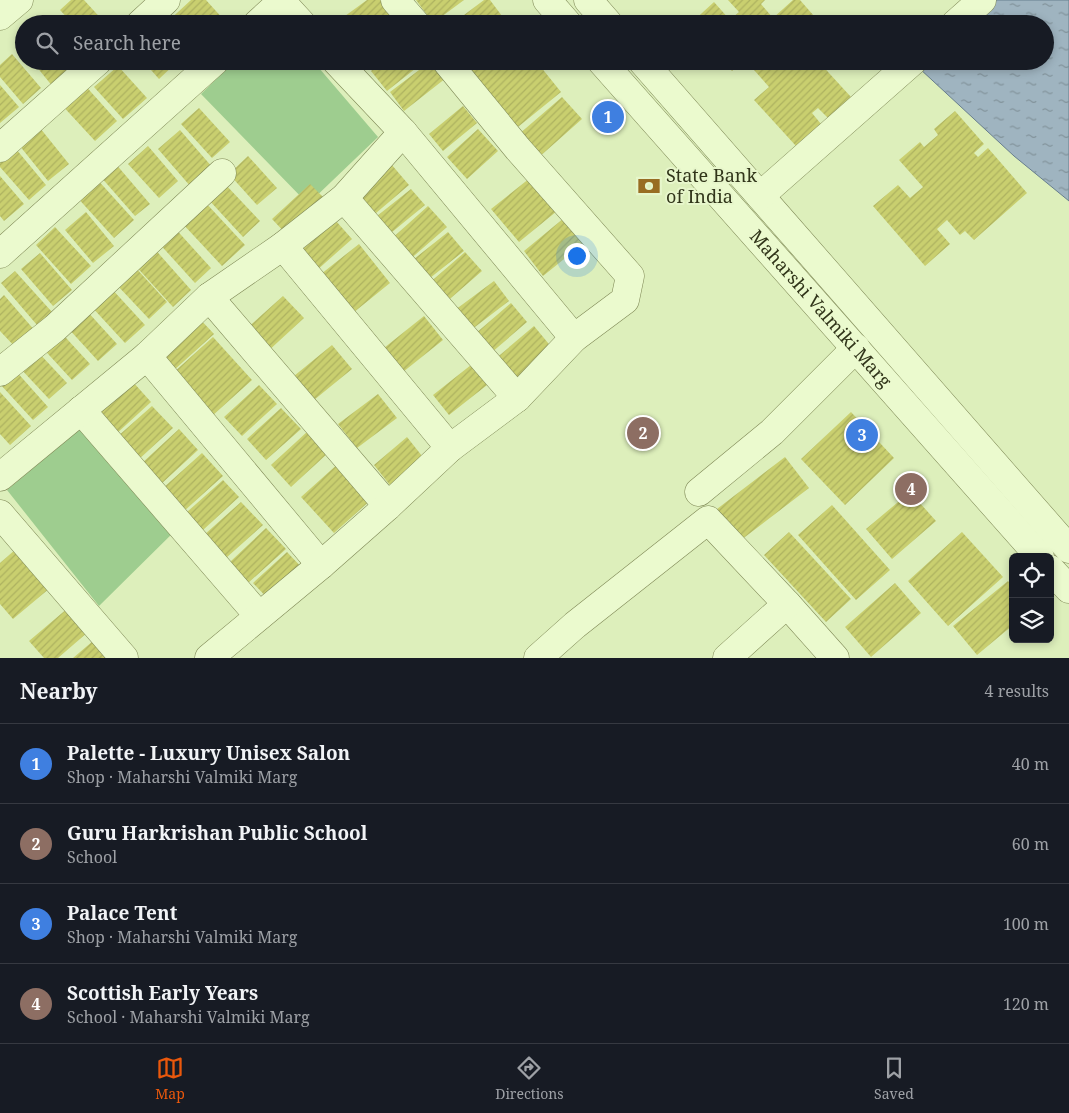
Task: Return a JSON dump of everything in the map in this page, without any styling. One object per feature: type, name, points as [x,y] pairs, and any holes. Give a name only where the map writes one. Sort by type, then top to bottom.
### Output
[{"type":"street","points":[[0,16],[19,0]]},
{"type":"street","points":[[150,15],[166,0]]},
{"type":"street","points":[[395,0],[408,15]]},
{"type":"street","points":[[546,0],[560,15]]},
{"type":"street","points":[[588,0],[601,15]]},
{"type":"street","points":[[965,15],[982,0]]},
{"type":"street","points":[[266,15],[280,1],[293,15]]},
{"type":"street","points":[[0,148],[88,70]]},
{"type":"street","points":[[0,254],[205,70]]},
{"type":"street","points":[[344,70],[403,132],[574,338]]},
{"type":"street","points":[[209,658],[321,565],[450,448],[517,398],[574,338],[625,300],[630,276],[518,150],[453,70]]},
{"type":"street","name":"Maharshi Valmiki Marg","points":[[609,70],[1036,553]]},
{"type":"street","name":"Maharshi Valmiki Marg","points":[[650,70],[1069,549]]},
{"type":"street","points":[[760,196],[902,70]]},
{"type":"street","points":[[0,477],[147,356],[209,297],[283,246],[344,198],[403,132]]},
{"type":"street","points":[[0,372],[55,328],[222,173]]},
{"type":"street","points":[[344,198],[517,398]]},
{"type":"street","points":[[283,246],[450,448]]},
{"type":"street","points":[[209,297],[388,506]]},
{"type":"street","points":[[700,492],[772,432],[856,348]]},
{"type":"street","points":[[147,356],[321,565]]},
{"type":"street","points":[[81,410],[259,616]]},
{"type":"street","points":[[0,514],[124,658]]},
{"type":"street","points":[[538,658],[575,625],[708,520],[835,658]]},
{"type":"street","points":[[1054,572],[1069,589]]},
{"type":"street","points":[[727,658],[787,604]]},
{"type":"green space","points":[[226,70],[321,70],[378,137],[308,204],[201,94]]},
{"type":"green space","points":[[87,423],[182,524],[99,606],[7,490]]},
{"type":"water","points":[[994,0],[1069,0],[1069,201],[1014,156],[921,70],[1054,70],[1054,15],[978,15]]},
{"type":"building","points":[[71,0],[84,0],[98,15],[65,15],[60,10]]},
{"type":"building","points":[[191,0],[206,0],[220,15],[175,15]]},
{"type":"building","points":[[367,0],[380,0],[390,14],[389,15],[346,15]]},
{"type":"building","points":[[416,0],[464,0],[444,15],[427,15]]},
{"type":"building","points":[[484,0],[490,0],[501,15],[464,15]]},
{"type":"building","points":[[728,0],[765,0],[761,4],[770,15],[736,15],[739,12]]},
{"type":"building","points":[[793,0],[800,0],[813,15],[776,15]]},
{"type":"building","points":[[714,2],[726,15],[700,15]]},
{"type":"building","points":[[12,54],[15,58],[15,70],[26,70],[41,88],[23,104],[0,77],[0,65]]},
{"type":"building","points":[[39,70],[73,70],[53,87]]},
{"type":"building","points":[[113,70],[122,70],[147,98],[123,119],[94,87]]},
{"type":"building","points":[[151,70],[168,70],[159,79]]},
{"type":"building","points":[[372,70],[414,70],[387,91]]},
{"type":"building","points":[[419,70],[440,70],[446,78],[404,111],[390,92]]},
{"type":"building","points":[[464,70],[543,70],[561,92],[513,131]]},
{"type":"building","points":[[754,70],[826,70],[851,97],[828,118],[818,108],[812,113],[821,124],[796,146],[754,100],[769,87]]},
{"type":"building","points":[[82,82],[117,121],[95,141],[59,102]]},
{"type":"building","points":[[0,85],[19,107],[0,123]]},
{"type":"building","points":[[562,97],[582,119],[538,158],[518,135]]},
{"type":"building","points":[[463,106],[477,123],[443,151],[429,134]]},
{"type":"building","points":[[199,108],[230,142],[212,158],[181,124]]},
{"type":"building","points":[[955,111],[984,144],[974,153],[978,157],[988,148],[1027,193],[974,240],[965,231],[960,235],[947,220],[937,229],[950,244],[925,266],[873,206],[898,185],[910,198],[923,187],[899,160],[920,142],[924,147],[938,135],[934,129]]},
{"type":"building","points":[[36,123],[69,164],[48,181],[15,140]]},
{"type":"building","points":[[478,129],[498,151],[467,179],[447,157]]},
{"type":"building","points":[[180,130],[213,168],[191,187],[158,149]]},
{"type":"building","points":[[148,146],[178,181],[159,198],[128,164]]},
{"type":"building","points":[[16,149],[46,185],[29,200],[0,167],[0,163]]},
{"type":"building","points":[[248,156],[277,188],[257,205],[229,174]]},
{"type":"building","points":[[115,163],[150,204],[135,216],[100,176]]},
{"type":"building","points":[[391,164],[409,185],[369,219],[351,198]]},
{"type":"building","points":[[0,176],[24,204],[4,221],[0,216]]},
{"type":"building","points":[[95,177],[134,220],[114,238],[75,195]]},
{"type":"building","points":[[530,178],[557,211],[519,242],[491,209]]},
{"type":"building","points":[[225,184],[260,221],[243,237],[208,199]]},
{"type":"building","points":[[310,184],[327,201],[288,236],[272,219]]},
{"type":"building","points":[[411,189],[425,205],[386,237],[372,220]]},
{"type":"building","points":[[204,201],[245,245],[222,266],[181,222]]},
{"type":"building","points":[[428,206],[447,227],[407,262],[389,241]]},
{"type":"building","points":[[86,212],[114,246],[93,263],[65,230]]},
{"type":"building","points":[[564,218],[584,243],[543,276],[524,251]]},
{"type":"building","points":[[336,221],[352,239],[316,271],[299,252]]},
{"type":"building","points":[[172,225],[211,268],[195,283],[156,240]]},
{"type":"building","points":[[55,227],[91,266],[71,284],[36,245]]},
{"type":"building","points":[[448,232],[464,251],[425,282],[409,263]]},
{"type":"building","points":[[359,244],[390,283],[348,317],[316,278]]},
{"type":"building","points":[[152,246],[191,290],[173,307],[133,263]]},
{"type":"building","points":[[465,252],[482,271],[444,304],[427,285]]},
{"type":"building","points":[[40,253],[72,290],[53,306],[21,269]]},
{"type":"building","points":[[135,267],[167,302],[149,319],[116,284]]},
{"type":"building","points":[[15,271],[52,312],[37,325],[1,283]]},
{"type":"building","points":[[494,281],[509,301],[471,330],[455,310]]},
{"type":"building","points":[[110,287],[145,325],[125,343],[90,305]]},
{"type":"building","points":[[4,295],[36,332],[17,349],[0,331],[0,299]]},
{"type":"building","points":[[283,296],[304,318],[266,353],[245,330]]},
{"type":"building","points":[[511,303],[527,322],[491,353],[475,334]]},
{"type":"building","points":[[86,310],[117,344],[98,361],[67,327]]},
{"type":"building","points":[[424,316],[443,340],[403,372],[384,348]]},
{"type":"building","points":[[198,317],[214,334],[173,371],[158,354]]},
{"type":"building","points":[[534,326],[553,349],[514,383],[494,360]]},
{"type":"building","points":[[56,327],[90,364],[72,380],[38,343]]},
{"type":"building","points":[[213,337],[252,380],[212,416],[173,373]]},
{"type":"building","points":[[332,345],[352,369],[314,400],[294,376]]},
{"type":"building","points":[[37,351],[67,383],[49,399],[19,367]]},
{"type":"building","points":[[471,365],[487,385],[449,415],[433,395]]},
{"type":"building","points":[[15,370],[48,407],[33,420],[0,384]]},
{"type":"building","points":[[133,382],[151,402],[115,435],[96,415]]},
{"type":"building","points":[[259,385],[277,404],[242,436],[224,417]]},
{"type":"building","points":[[0,392],[31,426],[10,445],[0,434]]},
{"type":"building","points":[[378,394],[397,418],[357,448],[338,424]]},
{"type":"building","points":[[152,406],[173,428],[138,460],[117,437]]},
{"type":"building","points":[[281,408],[301,429],[266,460],[247,439]]},
{"type":"building","points":[[851,412],[894,458],[845,505],[801,459]]},
{"type":"building","points":[[179,429],[198,450],[160,485],[141,464]]},
{"type":"building","points":[[308,431],[328,453],[291,487],[271,465]]},
{"type":"building","points":[[407,437],[426,461],[393,489],[374,465]]},
{"type":"building","points":[[202,453],[223,476],[183,512],[162,489]]},
{"type":"building","points":[[785,457],[809,488],[741,540],[717,509]]},
{"type":"building","points":[[340,462],[373,498],[334,533],[301,497]]},
{"type":"building","points":[[223,480],[239,497],[203,530],[187,512]]},
{"type":"building","points":[[910,492],[936,521],[892,559],[866,529]]},
{"type":"building","points":[[241,502],[263,525],[226,558],[204,535]]},
{"type":"building","points":[[832,505],[890,570],[856,600],[798,535]]},
{"type":"building","points":[[266,528],[286,549],[248,583],[230,562]]},
{"type":"building","points":[[789,532],[851,599],[826,622],[764,555]]},
{"type":"building","points":[[962,532],[1003,577],[948,626],[908,581]]},
{"type":"building","points":[[16,549],[50,588],[13,619],[0,604],[0,563]]},
{"type":"building","points":[[287,552],[307,573],[273,604],[253,583]]},
{"type":"building","points":[[1008,581],[1009,582],[1009,628],[977,655],[953,626]]},
{"type":"building","points":[[895,583],[921,613],[871,657],[845,627]]},
{"type":"building","points":[[68,608],[88,632],[58,658],[44,658],[29,641]]},
{"type":"building","points":[[93,641],[109,658],[73,658]]},
{"type":"place","name":"Palette - Luxury Unisex Salon","points":[[608,117]]},
{"type":"place","name":"State Bank of India","points":[[649,186]]},
{"type":"place","name":"Guru Harkrishan Public School","points":[[643,433]]},
{"type":"place","name":"Palace Tent","points":[[862,435]]},
{"type":"place","name":"Scottish Early Years","points":[[911,489]]}]
